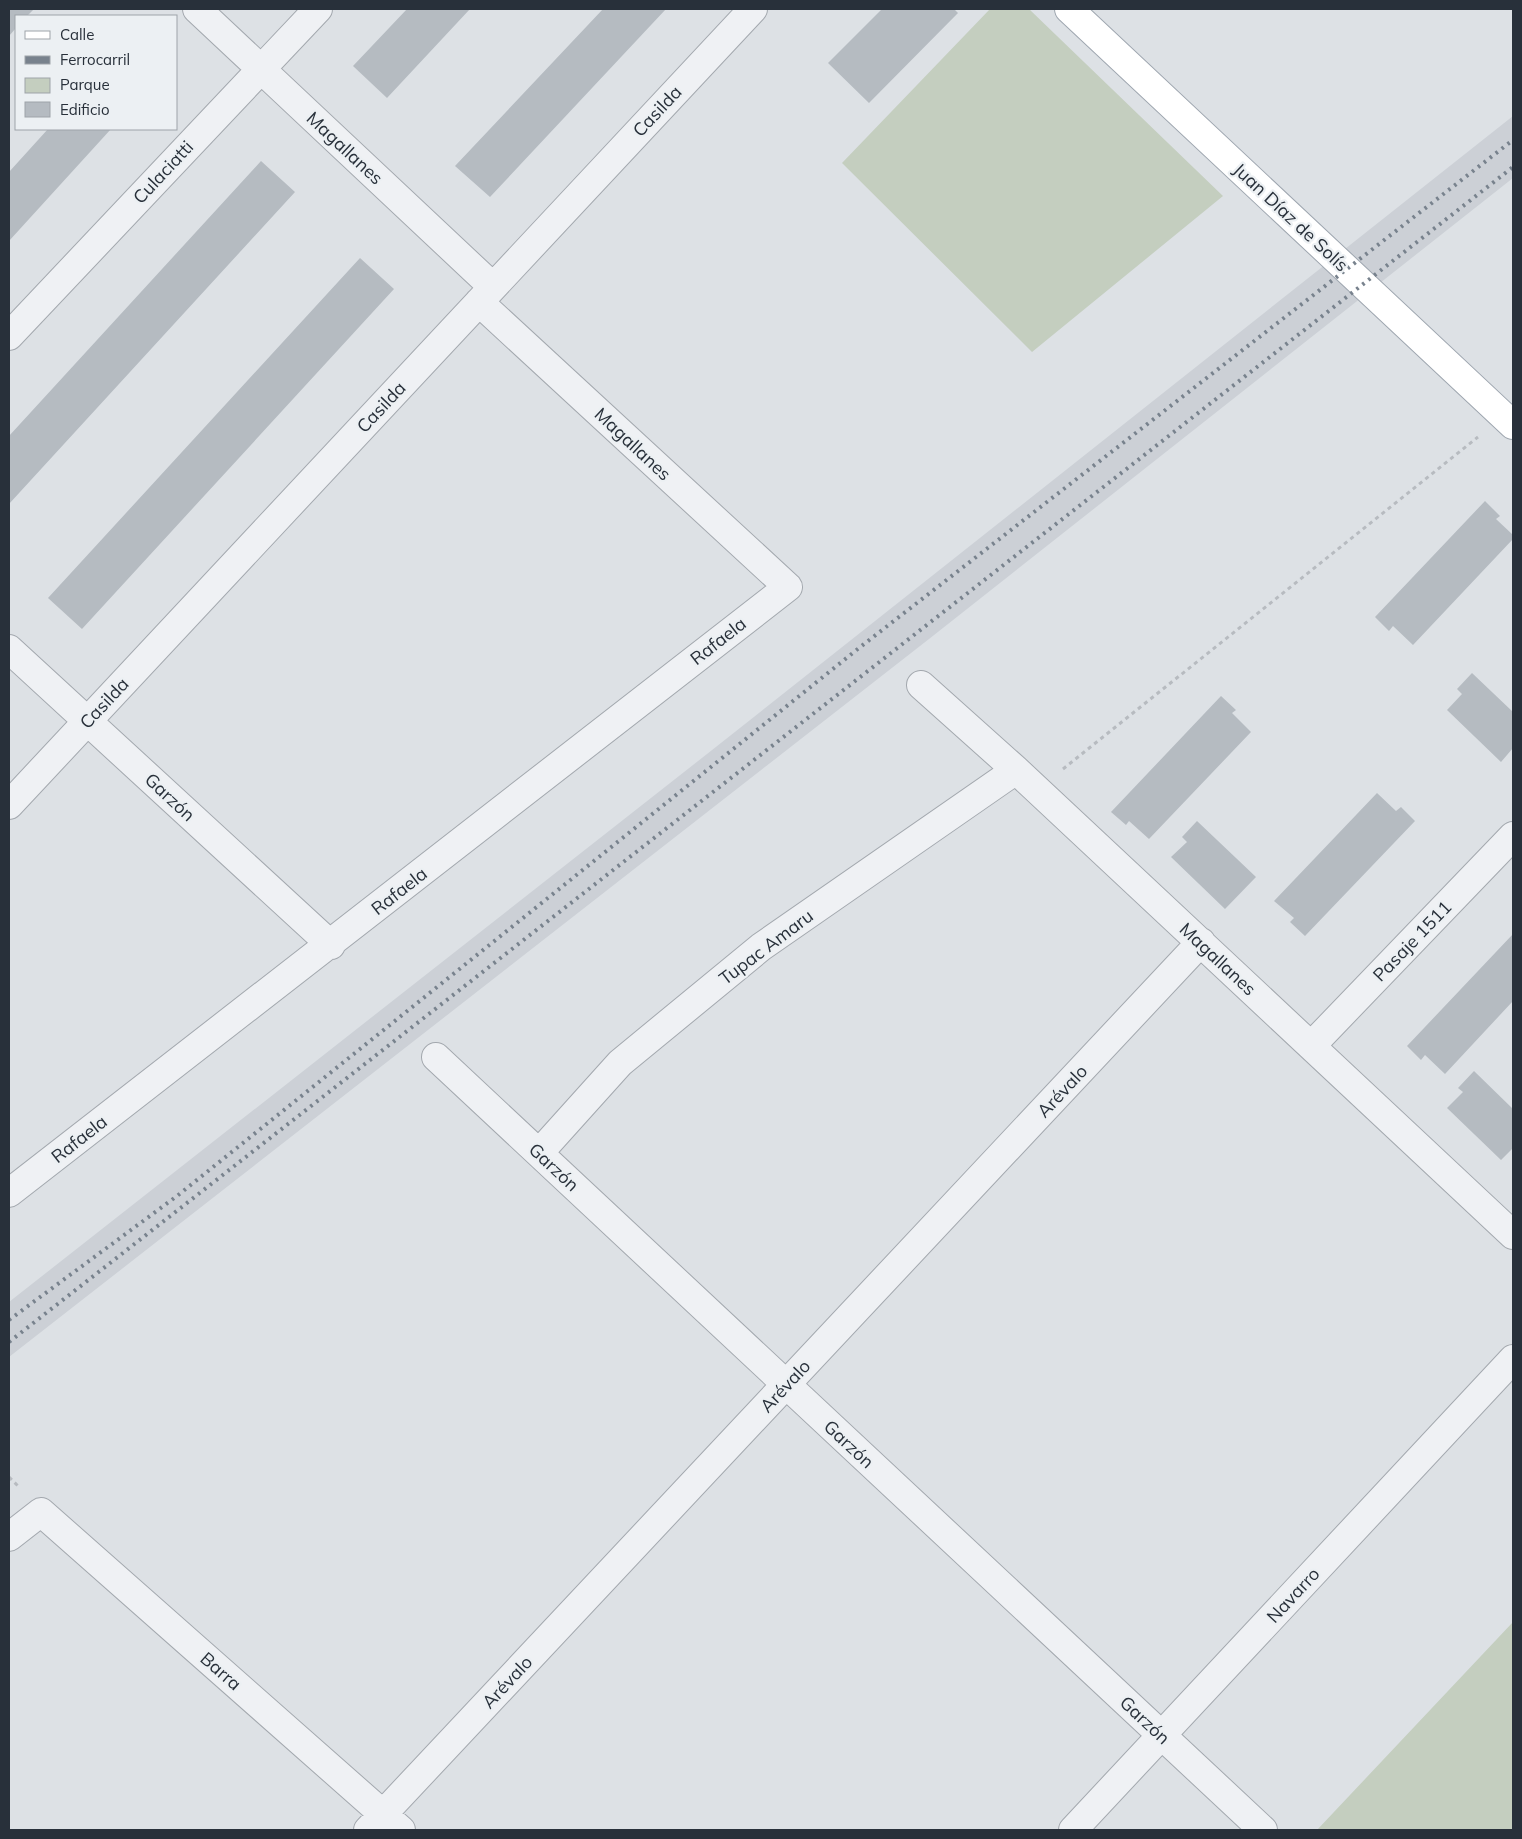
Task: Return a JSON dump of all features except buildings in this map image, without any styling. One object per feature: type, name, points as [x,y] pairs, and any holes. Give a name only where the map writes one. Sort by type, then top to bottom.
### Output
[{"type":"main road","name":"Juan Díaz de Solís","points":[[1069,9],[1508,421]]},
{"type":"street","name":"Magallanes","points":[[197,9],[261,69],[486,294],[788,586]]},
{"type":"street","name":"Culaciatti","points":[[9,336],[318,9]]},
{"type":"street","name":"Casilda","points":[[9,805],[753,9]]},
{"type":"street","name":"Rafaela","points":[[9,1193],[331,945],[788,586]]},
{"type":"street","name":"Garzón","points":[[9,649],[331,945]]},
{"type":"street","name":"Magallanes","points":[[921,685],[1038,790],[1513,1235]]},
{"type":"street","name":"Tupac Amaru","points":[[538,1152],[620,1063],[761,947],[1016,770]]},
{"type":"street","name":"Pasaje 1511","points":[[1311,1046],[1513,836]]},
{"type":"street","name":"Arévalo","points":[[384,1825],[786,1385],[1201,942]]},
{"type":"street","name":"Garzón","points":[[436,1057],[1263,1830]]},
{"type":"street","name":"Navarro","points":[[1074,1830],[1513,1359]]},
{"type":"street","name":"Barra","points":[[9,1537],[41,1512],[384,1825]]},
{"type":"path","points":[[1038,790],[1508,421]]},
{"type":"shaded area","points":[[1513,116],[1513,178],[929,639],[9,1357],[9,1302],[707,754]]},
{"type":"green space","points":[[990,9],[1029,9],[1223,196],[1032,352],[842,163]]},
{"type":"green space","points":[[1513,1622],[1513,1830],[1317,1830]]},
{"type":"railway","points":[[9,1320],[177,1196],[859,648],[1513,140]]},
{"type":"railway","points":[[9,1342],[1513,167]]}]
